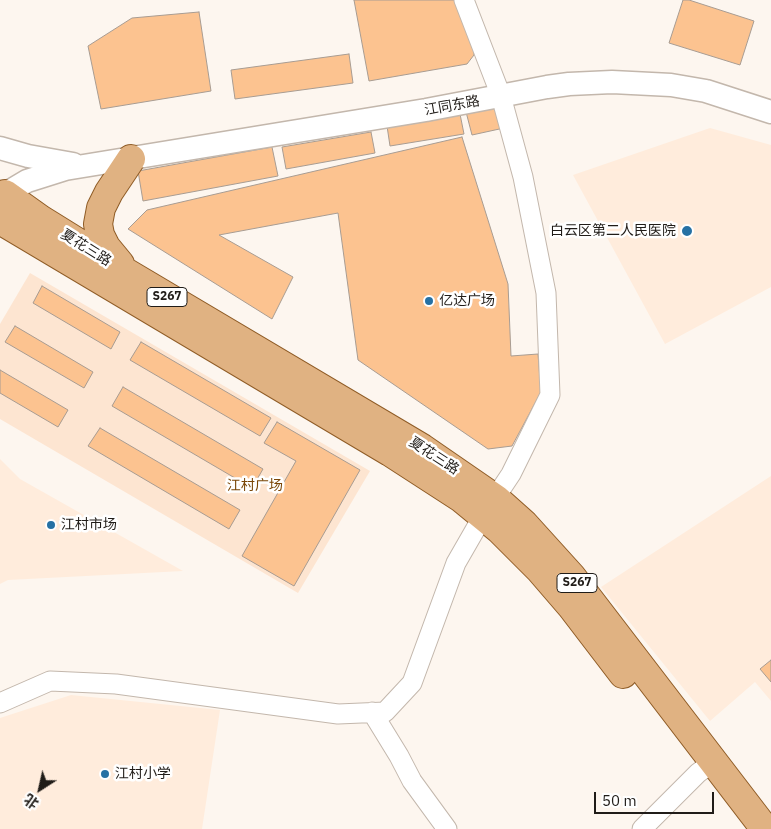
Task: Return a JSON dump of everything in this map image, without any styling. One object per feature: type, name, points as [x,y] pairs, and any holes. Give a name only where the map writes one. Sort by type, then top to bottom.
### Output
[{"type":"main road","points":[[127,273],[106,247],[100,235],[98,224],[101,208],[108,192],[131,159]]},
{"type":"main road","name":"夏花三路","points":[[1,204],[447,489],[524,524],[572,577],[705,767],[741,829]]},
{"type":"main road","name":"夏花三路","points":[[1,204],[40,219],[242,342],[387,426],[452,468],[490,507]]},
{"type":"main road","name":"夏花三路","points":[[705,767],[765,829]]},
{"type":"street","points":[[0,702],[50,682],[116,684],[338,714],[384,712],[412,683],[456,563],[511,474],[550,394],[546,293],[523,176],[501,96],[464,0]]},
{"type":"street","name":"江同东路","points":[[84,166],[434,109],[569,84],[653,83],[706,91],[771,112]]},
{"type":"street","points":[[0,148],[38,158],[84,166]]},
{"type":"street","points":[[1,204],[27,181],[40,176],[84,166]]},
{"type":"street","points":[[372,712],[399,756],[412,782],[447,829]]},
{"type":"street","points":[[642,829],[705,767]]},
{"type":"shaded area","name":"白云区第二人民医院","points":[[710,128],[771,145],[771,287],[665,344],[573,175]]},
{"type":"shaded area","name":"江村市场","points":[[0,459],[20,479],[183,571],[8,580],[0,584]]},
{"type":"shaded area","points":[[771,476],[771,701],[755,682],[710,721],[601,587]]},
{"type":"shaded area","name":"江村小学","points":[[71,695],[220,710],[202,829],[0,829],[0,718]]},
{"type":"green space","name":"江村广场","points":[[30,273],[370,471],[298,593],[0,419],[0,324]]},
{"type":"building","points":[[354,0],[455,0],[474,42],[474,55],[467,64],[369,81]]},
{"type":"building","points":[[683,0],[689,0],[754,21],[740,65],[669,43]]},
{"type":"building","points":[[199,12],[211,91],[101,109],[88,46],[132,18]]},
{"type":"building","points":[[349,54],[353,83],[235,99],[231,70]]},
{"type":"building","points":[[498,101],[504,128],[472,135],[465,108]]},
{"type":"building","points":[[460,114],[464,134],[390,146],[387,126]]},
{"type":"building","points":[[371,132],[375,153],[286,169],[282,147]]},
{"type":"building","name":"亿达广场","points":[[462,137],[508,284],[511,356],[538,354],[541,392],[512,446],[488,449],[358,360],[338,213],[219,235],[293,277],[272,319],[128,229],[147,210]]},
{"type":"building","points":[[272,147],[278,176],[143,201],[138,171]]},
{"type":"building","points":[[42,286],[120,332],[111,349],[33,303]]},
{"type":"building","points":[[15,326],[93,372],[84,388],[5,342]]},
{"type":"building","points":[[141,342],[271,418],[260,436],[130,360]]},
{"type":"building","points":[[0,370],[68,410],[58,427],[0,393]]},
{"type":"building","points":[[123,387],[263,469],[252,488],[112,406]]},
{"type":"building","points":[[277,422],[360,470],[294,586],[242,556],[296,461],[264,443]]},
{"type":"building","points":[[100,428],[240,510],[229,529],[88,446]]},
{"type":"building","points":[[771,660],[771,682],[760,669]]},
{"type":"place","name":"白云区第二人民医院","points":[[687,231]]},
{"type":"place","name":"亿达广场","points":[[429,301]]},
{"type":"place","name":"江村市场","points":[[51,525]]},
{"type":"place","name":"江村小学","points":[[105,774]]}]
